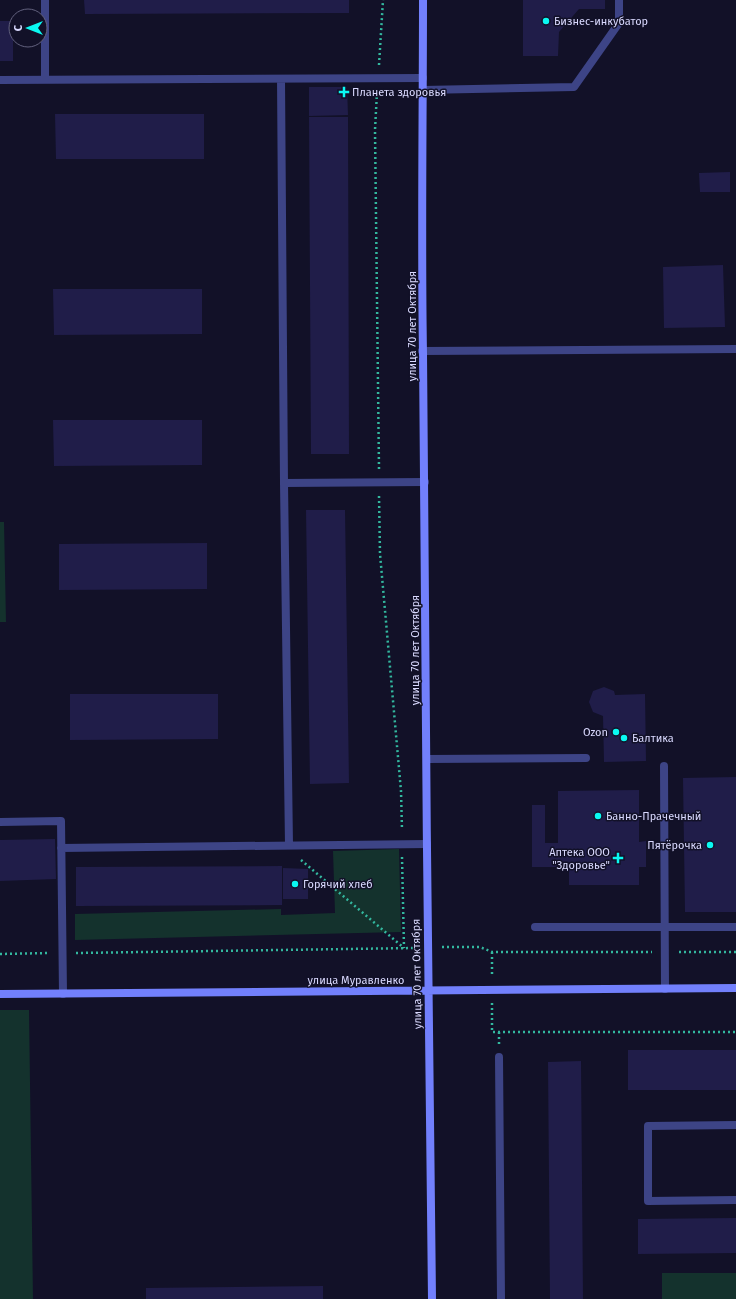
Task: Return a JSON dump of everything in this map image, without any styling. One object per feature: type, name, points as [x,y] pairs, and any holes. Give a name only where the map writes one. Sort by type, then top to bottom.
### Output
[{"type":"street","name":"улица 70 лет Октября","points":[[423,0],[422,351],[432,1299]]},
{"type":"street","name":"улица Муравленко","points":[[0,994],[736,988]]},
{"type":"lane","points":[[45,0],[45,80]]},
{"type":"lane","points":[[423,90],[574,86],[619,24],[619,0]]},
{"type":"lane","points":[[0,80],[423,78]]},
{"type":"lane","points":[[280,79],[287,845]]},
{"type":"lane","points":[[422,351],[736,349]]},
{"type":"lane","points":[[284,483],[424,482]]},
{"type":"lane","points":[[427,759],[586,758]]},
{"type":"lane","points":[[664,766],[665,989]]},
{"type":"lane","points":[[0,822],[61,821],[63,994]]},
{"type":"lane","points":[[61,848],[427,844]]},
{"type":"lane","points":[[535,927],[736,927]]},
{"type":"lane","points":[[499,1057],[501,1299]]},
{"type":"lane","points":[[736,1125],[648,1126],[648,1201],[736,1200]]},
{"type":"path","points":[[287,845],[404,948]]},
{"type":"path","points":[[0,954],[480,947],[492,952],[736,952]]},
{"type":"path","points":[[492,1032],[736,1032]]},
{"type":"green space","points":[[0,522],[4,522],[6,622],[0,622]]},
{"type":"green space","points":[[399,849],[401,932],[75,940],[75,914],[281,909],[281,915],[335,913],[333,851]]},
{"type":"green space","points":[[0,1010],[29,1010],[33,1299],[0,1299]]},
{"type":"green space","points":[[662,1273],[736,1273],[736,1299],[662,1299]]},
{"type":"building","points":[[84,0],[349,0],[349,13],[85,14]]},
{"type":"building","name":"Бизнес-инкубатор","points":[[523,0],[605,0],[605,9],[579,9],[559,32],[558,56],[523,56]]},
{"type":"building","points":[[0,21],[8,21],[8,48],[13,48],[13,61],[0,61]]},
{"type":"building","points":[[309,87],[347,87],[348,115],[309,116]]},
{"type":"building","points":[[55,114],[204,114],[204,159],[56,159]]},
{"type":"building","points":[[309,117],[348,117],[349,454],[311,454]]},
{"type":"building","points":[[730,172],[730,192],[700,192],[699,173]]},
{"type":"building","points":[[723,265],[725,327],[664,328],[663,267]]},
{"type":"building","points":[[53,289],[202,289],[202,334],[54,335]]},
{"type":"building","points":[[53,420],[202,420],[202,465],[54,466]]},
{"type":"building","points":[[306,510],[345,510],[349,783],[310,784]]},
{"type":"building","points":[[207,543],[207,589],[59,590],[59,544]]},
{"type":"building","name":"Балтика","points":[[604,687],[614,691],[615,695],[645,694],[646,761],[604,762],[603,716],[593,712],[589,702],[593,691]]},
{"type":"building","points":[[70,694],[218,694],[218,739],[70,740]]},
{"type":"building","name":"Пятёрочка","points":[[736,777],[736,912],[685,912],[683,778]]},
{"type":"building","name":"Банно-Прачечный","points":[[639,790],[639,842],[646,841],[646,867],[639,867],[639,885],[569,885],[569,867],[532,867],[532,805],[545,805],[545,843],[558,843],[558,791]]},
{"type":"building","points":[[55,839],[56,879],[0,881],[0,840]]},
{"type":"building","points":[[282,866],[282,905],[76,906],[76,867]]},
{"type":"building","name":"Горячий хлеб","points":[[283,868],[308,869],[308,899],[283,899]]},
{"type":"building","points":[[628,1050],[736,1050],[736,1090],[628,1090]]},
{"type":"building","points":[[581,1061],[583,1299],[550,1299],[548,1062]]},
{"type":"building","points":[[736,1218],[736,1253],[638,1254],[638,1219]]},
{"type":"building","points":[[323,1286],[323,1299],[146,1299],[146,1288]]},
{"type":"place","name":"Бизнес-инкубатор","points":[[546,21]]},
{"type":"place","name":"Планета здоровья","points":[[344,92]]},
{"type":"place","name":"Ozon","points":[[616,732]]},
{"type":"place","name":"Балтика","points":[[624,738]]},
{"type":"place","name":"Банно-Прачечный","points":[[598,816]]},
{"type":"place","name":"Пятёрочка","points":[[710,845]]},
{"type":"place","name":"Аптека ООО \"Здоровье\"","points":[[618,858]]},
{"type":"place","name":"Горячий хлеб","points":[[295,884]]}]
